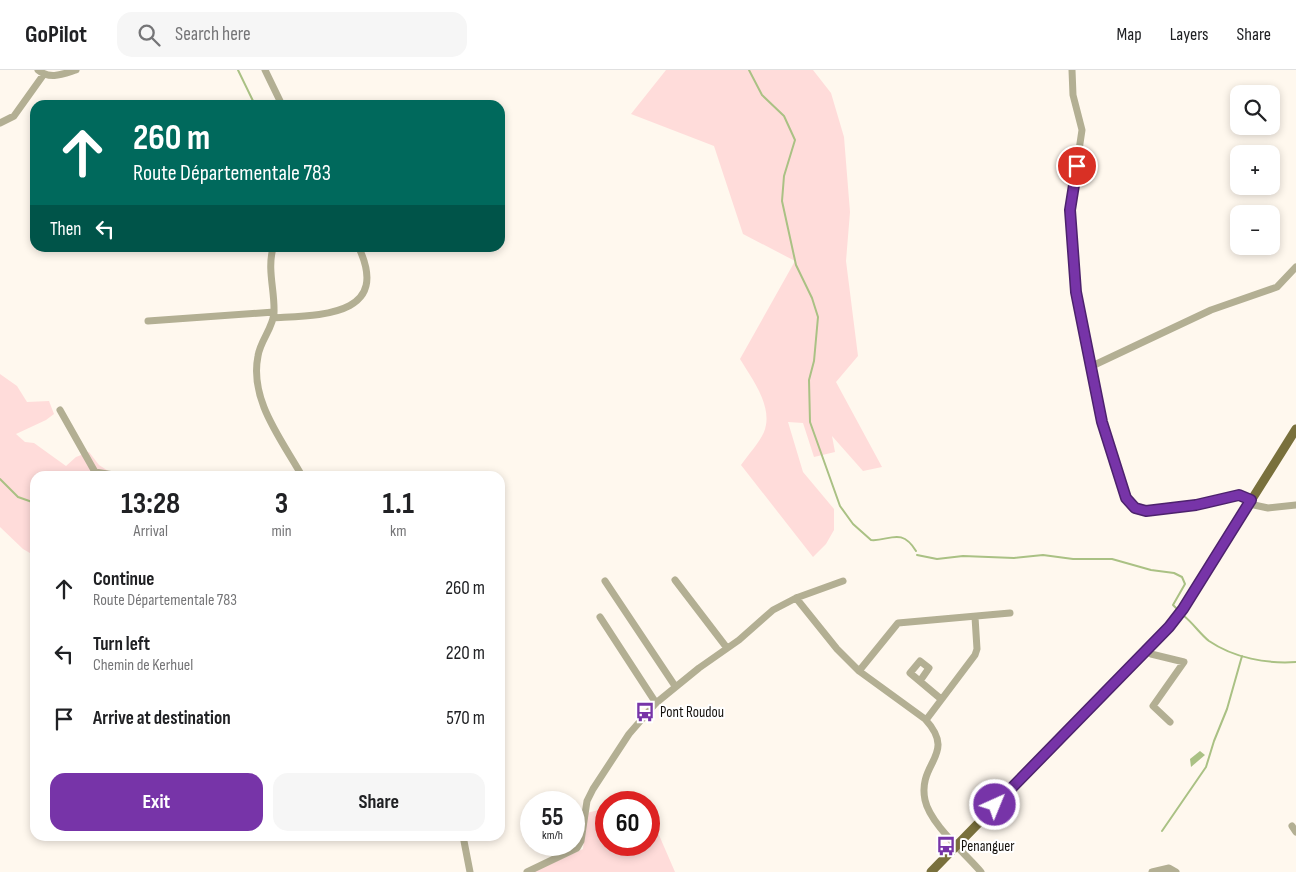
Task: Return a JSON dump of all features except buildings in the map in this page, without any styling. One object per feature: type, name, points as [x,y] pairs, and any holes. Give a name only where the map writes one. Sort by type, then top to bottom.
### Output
[{"type":"main road","points":[[931,872],[1147,650],[1183,609],[1296,429]]},
{"type":"street","points":[[0,123],[14,116],[41,72],[56,76],[76,70]]},
{"type":"street","points":[[265,70],[280,100]]},
{"type":"street","points":[[1072,70],[1073,95],[1082,130],[1070,219],[1076,292],[1090,367],[1113,464],[1122,491],[1132,506],[1146,511],[1196,505],[1239,495],[1251,500],[1254,505],[1268,508],[1296,505]]},
{"type":"street","points":[[274,252],[271,278],[273,315],[258,355],[258,384],[272,426],[299,471]]},
{"type":"street","points":[[148,320],[333,312],[358,301],[365,292],[367,285],[366,270],[360,252]]},
{"type":"street","points":[[1090,367],[1210,310],[1277,288],[1296,267]]},
{"type":"street","points":[[60,410],[94,471]]},
{"type":"street","points":[[674,580],[728,648]]},
{"type":"street","points":[[604,581],[675,686]]},
{"type":"street","points":[[526,872],[578,848],[581,841],[587,801],[593,789],[629,734],[656,703],[675,686],[728,648],[773,610],[796,598],[844,581]]},
{"type":"street","points":[[796,598],[837,649],[859,671],[926,720],[939,739],[939,749],[926,775],[925,801],[937,822],[982,872]]},
{"type":"street","points":[[859,671],[898,623],[1010,613]]},
{"type":"street","points":[[600,617],[656,703]]},
{"type":"street","points":[[926,720],[975,655],[977,649],[975,617]]},
{"type":"street","points":[[1147,650],[1151,654],[1184,662],[1153,706],[1170,722]]},
{"type":"street","points":[[920,681],[942,699]]},
{"type":"street","points":[[464,841],[470,872]]},
{"type":"street","points":[[1152,872],[1169,868],[1176,872]]},
{"type":"shaded area","points":[[666,70],[813,70],[831,93],[844,137],[850,212],[846,261],[858,356],[836,382],[882,467],[863,471],[832,436],[835,452],[814,457],[803,423],[788,422],[803,472],[834,509],[834,530],[826,544],[813,557],[741,465],[764,432],[766,413],[756,384],[740,359],[795,261],[743,234],[714,146],[631,114]]},
{"type":"shaded area","points":[[0,374],[17,386],[27,402],[49,401],[54,414],[46,420],[16,434],[25,442],[34,443],[66,466],[76,457],[89,452],[99,465],[108,471],[30,471],[30,553],[23,549],[0,527]]},
{"type":"shaded area","points":[[1200,751],[1205,755],[1191,767],[1190,759]]},
{"type":"shaded area","points":[[595,811],[595,856],[660,856],[660,837],[675,872],[533,872],[568,856],[585,856],[587,813]]},
{"type":"waterway","points":[[238,70],[253,100]]},
{"type":"waterway","points":[[749,70],[762,95],[784,116],[795,140],[784,176],[782,201],[796,265],[812,298],[818,317],[814,361],[809,380],[810,422],[840,506],[853,524],[871,540],[900,537],[910,543],[916,551]]},
{"type":"waterway","points":[[0,479],[18,497],[30,501]]},
{"type":"waterway","points":[[917,555],[937,559],[963,556],[1014,558],[1043,555],[1073,559],[1112,559],[1151,570],[1174,573],[1182,577],[1185,584],[1173,605],[1177,609]]},
{"type":"waterway","points":[[1184,616],[1209,641],[1229,652],[1262,661],[1296,662]]},
{"type":"waterway","points":[[1162,831],[1206,767],[1227,709],[1242,656]]},
{"type":"place","name":"Pont Roudou","points":[[645,712]]},
{"type":"place","name":"Penanguer","points":[[946,846]]},
{"type":"route","points":[[995,805],[1169,627],[1183,609],[1251,500],[1239,495],[1196,505],[1146,511],[1135,508],[1129,503],[1122,491],[1097,402],[1076,292],[1070,210],[1077,166]]}]
